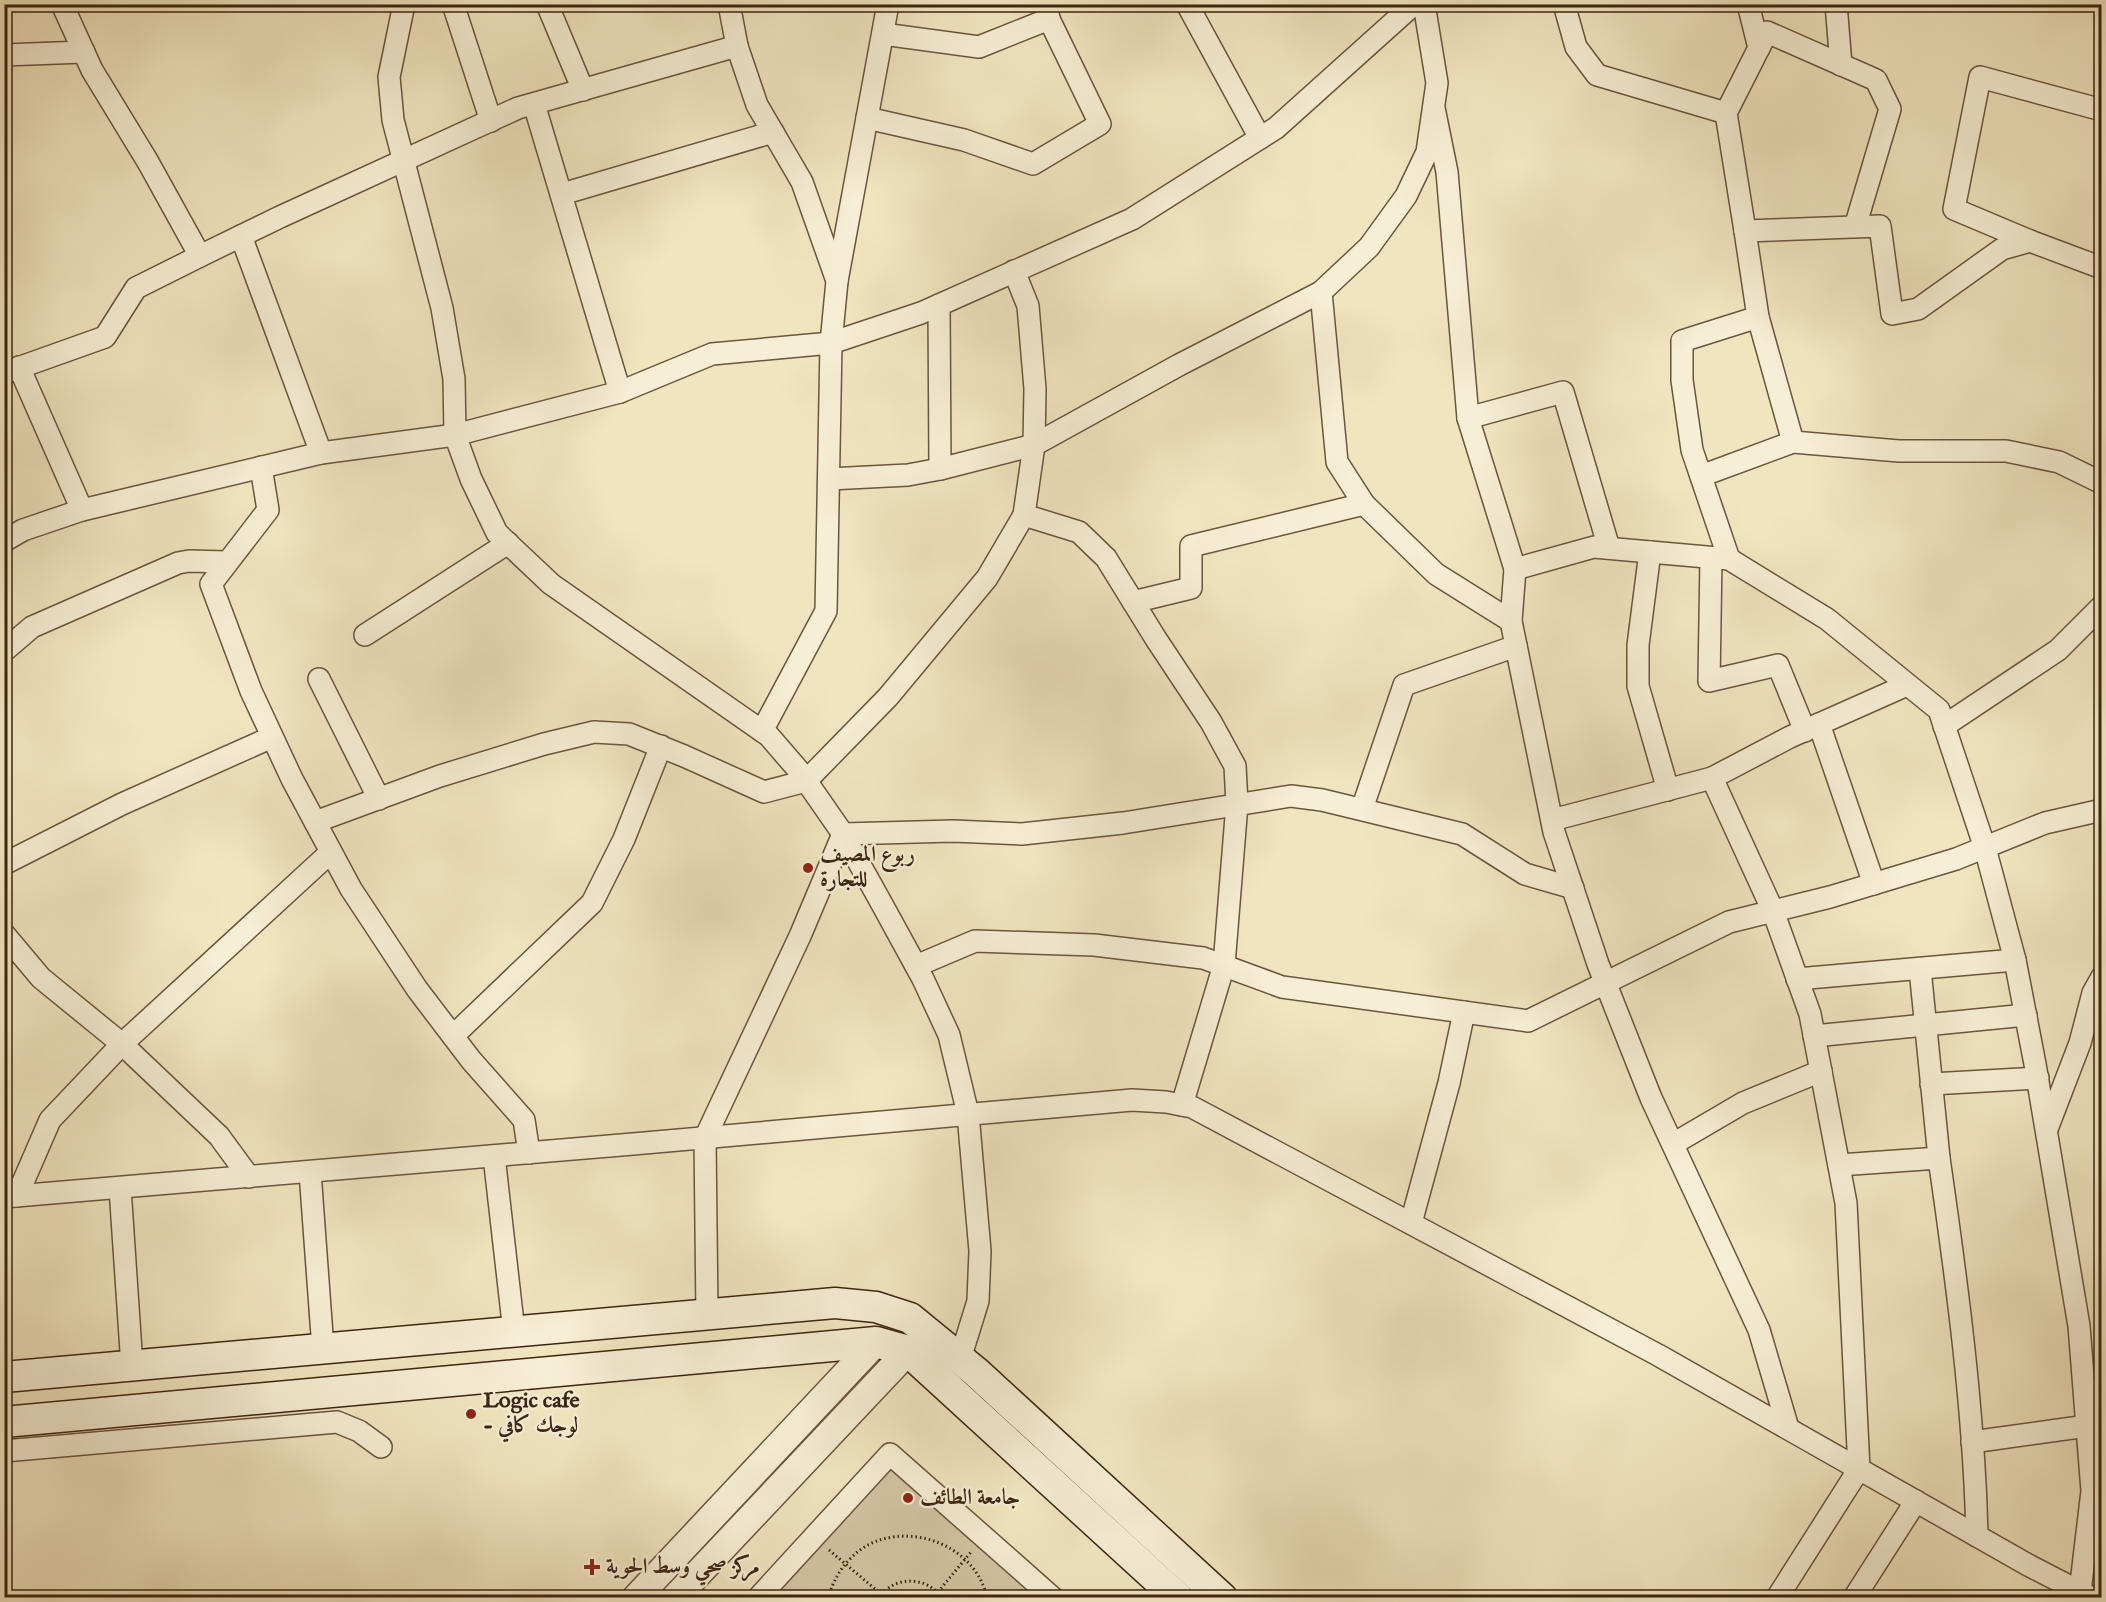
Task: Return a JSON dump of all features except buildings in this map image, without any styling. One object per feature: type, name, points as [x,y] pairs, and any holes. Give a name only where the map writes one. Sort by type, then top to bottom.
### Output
[{"type":"main road","points":[[4,1377],[836,1303],[876,1307],[910,1318],[960,1359],[1222,1598]]},
{"type":"main road","points":[[4,1422],[876,1342],[908,1351],[1178,1598]]},
{"type":"street","points":[[404,4],[389,77],[393,120],[442,308],[453,379],[455,435],[475,488],[497,533],[551,584],[769,736],[806,781],[843,834],[916,966],[949,1035],[968,1114],[980,1251],[978,1301],[960,1359]]},
{"type":"street","points":[[453,4],[491,121]]},
{"type":"street","points":[[547,4],[583,90]]},
{"type":"street","points":[[729,4],[737,46],[757,105],[802,182],[837,280]]},
{"type":"street","points":[[762,731],[826,611],[831,343],[837,280],[888,4]]},
{"type":"street","points":[[1187,4],[1260,138]]},
{"type":"street","points":[[6,534],[82,510],[321,453],[455,435],[620,392],[712,354],[831,343],[921,313],[1132,219],[1276,128],[1414,4]]},
{"type":"street","points":[[829,479],[908,475],[940,470],[1034,445],[1179,365],[1321,292],[1369,247],[1406,196],[1427,152],[1437,82],[1424,4]]},
{"type":"street","points":[[1564,4],[1576,47],[1597,75],[1726,113]]},
{"type":"street","points":[[1748,4],[1759,48]]},
{"type":"street","points":[[1836,4],[1842,65]]},
{"type":"street","points":[[65,7],[84,52],[200,256]]},
{"type":"street","points":[[867,118],[964,140],[1034,164],[1100,124],[1048,12],[978,47],[883,34]]},
{"type":"street","points":[[1793,442],[1758,317],[1726,113],[1767,32],[1876,80],[1890,109],[1855,227]]},
{"type":"street","points":[[82,510],[12,370],[105,337],[136,288],[241,236],[518,108],[737,46]]},
{"type":"street","points":[[4,56],[84,52]]},
{"type":"street","points":[[2102,110],[1980,77],[1954,209],[2102,268]]},
{"type":"street","points":[[534,104],[620,392]]},
{"type":"street","points":[[1434,108],[1447,172],[1468,418],[1515,569],[1511,621],[1552,820],[1605,982],[1651,1098],[1759,1329],[1788,1428]]},
{"type":"street","points":[[562,194],[773,132]]},
{"type":"street","points":[[1745,231],[1880,226],[1892,314],[1918,309],[2002,249],[2030,241]]},
{"type":"street","points":[[241,236],[321,453]]},
{"type":"street","points":[[315,822],[440,776],[544,744],[594,732],[629,734],[764,792],[806,781],[888,697],[987,578],[1024,515],[1034,445],[1035,389],[1028,306],[1014,272]]},
{"type":"street","points":[[1321,292],[1337,462],[1364,504],[1436,573],[1511,621]]},
{"type":"street","points":[[939,305],[940,470]]},
{"type":"street","points":[[1758,317],[1682,341],[1682,380],[1692,450],[1701,476],[1720,558],[1709,681],[1778,665],[1812,727],[1874,884]]},
{"type":"street","points":[[1468,418],[1563,392],[1609,548]]},
{"type":"street","points":[[1701,476],[1793,442],[1899,451],[2006,451],[2060,462],[2102,483]]},
{"type":"street","points":[[261,467],[268,510],[211,584],[251,691],[315,822],[358,899],[417,989],[453,1036],[524,1119],[529,1153]]},
{"type":"street","points":[[1133,602],[1191,588],[1191,546],[1364,504]]},
{"type":"street","points":[[1024,515],[1078,532],[1106,558],[1211,722],[1235,766],[1236,804],[1224,966],[1182,1105]]},
{"type":"street","points":[[364,635],[508,543]]},
{"type":"street","points":[[9,1192],[120,1188],[1132,1100],[1182,1105],[1192,1107],[1658,1355],[2030,1566],[2086,1594],[2092,1491],[2079,1326],[2047,1130],[2015,960],[1985,848],[1939,710],[1827,619],[1720,558],[1594,547],[1515,569]]},
{"type":"street","points":[[1650,552],[1638,645],[1638,686],[1668,789]]},
{"type":"street","points":[[4,651],[32,627],[178,563],[226,562]]},
{"type":"street","points":[[1944,726],[2058,650],[2102,606]]},
{"type":"street","points":[[1362,809],[1404,686],[1516,646]]},
{"type":"street","points":[[319,678],[379,799]]},
{"type":"street","points":[[1552,820],[1712,778],[1812,727],[1907,684]]},
{"type":"street","points":[[4,864],[122,804],[272,737]]},
{"type":"street","points":[[453,1036],[592,903],[624,839],[661,746]]},
{"type":"street","points":[[1712,778],[1773,911],[1810,1014],[1846,1203],[1859,1469],[1778,1598]]},
{"type":"street","points":[[843,834],[953,831],[1022,834],[1123,823],[1291,796],[1322,800],[1462,834],[1526,874],[1573,888]]},
{"type":"street","points":[[916,966],[975,941],[1094,945],[1203,958],[1282,987],[1528,1021],[1729,922],[1874,884],[1956,859],[2045,823],[2102,810]]},
{"type":"street","points":[[707,1315],[705,1138],[800,936],[843,834]]},
{"type":"street","points":[[9,1192],[50,1119],[122,1044],[331,852]]},
{"type":"street","points":[[4,934],[41,978],[122,1044],[219,1136],[249,1177]]},
{"type":"street","points":[[1797,979],[2015,960]]},
{"type":"street","points":[[1920,969],[1939,1158],[1959,1300],[1972,1442],[1977,1536]]},
{"type":"street","points":[[2047,1130],[2080,1042],[2093,993],[2102,977]]},
{"type":"street","points":[[1411,1223],[1449,1083],[1464,1012]]},
{"type":"street","points":[[1814,1036],[2026,1016]]},
{"type":"street","points":[[1673,1144],[1743,1103],[1821,1071]]},
{"type":"street","points":[[1931,1084],[2037,1078]]},
{"type":"street","points":[[494,1156],[514,1332]]},
{"type":"street","points":[[1839,1165],[1939,1158]]},
{"type":"street","points":[[310,1172],[323,1349]]},
{"type":"street","points":[[120,1188],[132,1366]]},
{"type":"street","points":[[636,1598],[876,1342]]},
{"type":"street","points":[[675,1598],[908,1351]]},
{"type":"street","points":[[4,1451],[337,1422],[359,1431],[381,1447]]},
{"type":"street","points":[[1972,1442],[2087,1426]]},
{"type":"street","points":[[758,1598],[890,1454],[1053,1598]]},
{"type":"street","points":[[1854,1598],[1916,1501]]},
{"type":"path","points":[[828,1598],[835,1578],[852,1557],[875,1542],[902,1535],[930,1538],[955,1550],[975,1569],[987,1598]]},
{"type":"path","points":[[813,1537],[880,1596],[891,1586],[902,1581],[915,1581],[928,1585],[942,1598]]},
{"type":"path","points":[[938,1592],[984,1537]]},
{"type":"shaded area","points":[[890,1454],[1053,1598],[758,1598]]},
{"type":"place","name":"ربوع المصيف للتجارة","points":[[808,868]]},
{"type":"place","name":"Logic cafe - لوجك كافي","points":[[471,1414]]},
{"type":"place","name":"جامعة الطائف","points":[[908,1498]]},
{"type":"place","name":"مركز صحي وسط الحوية","points":[[592,1567]]}]
